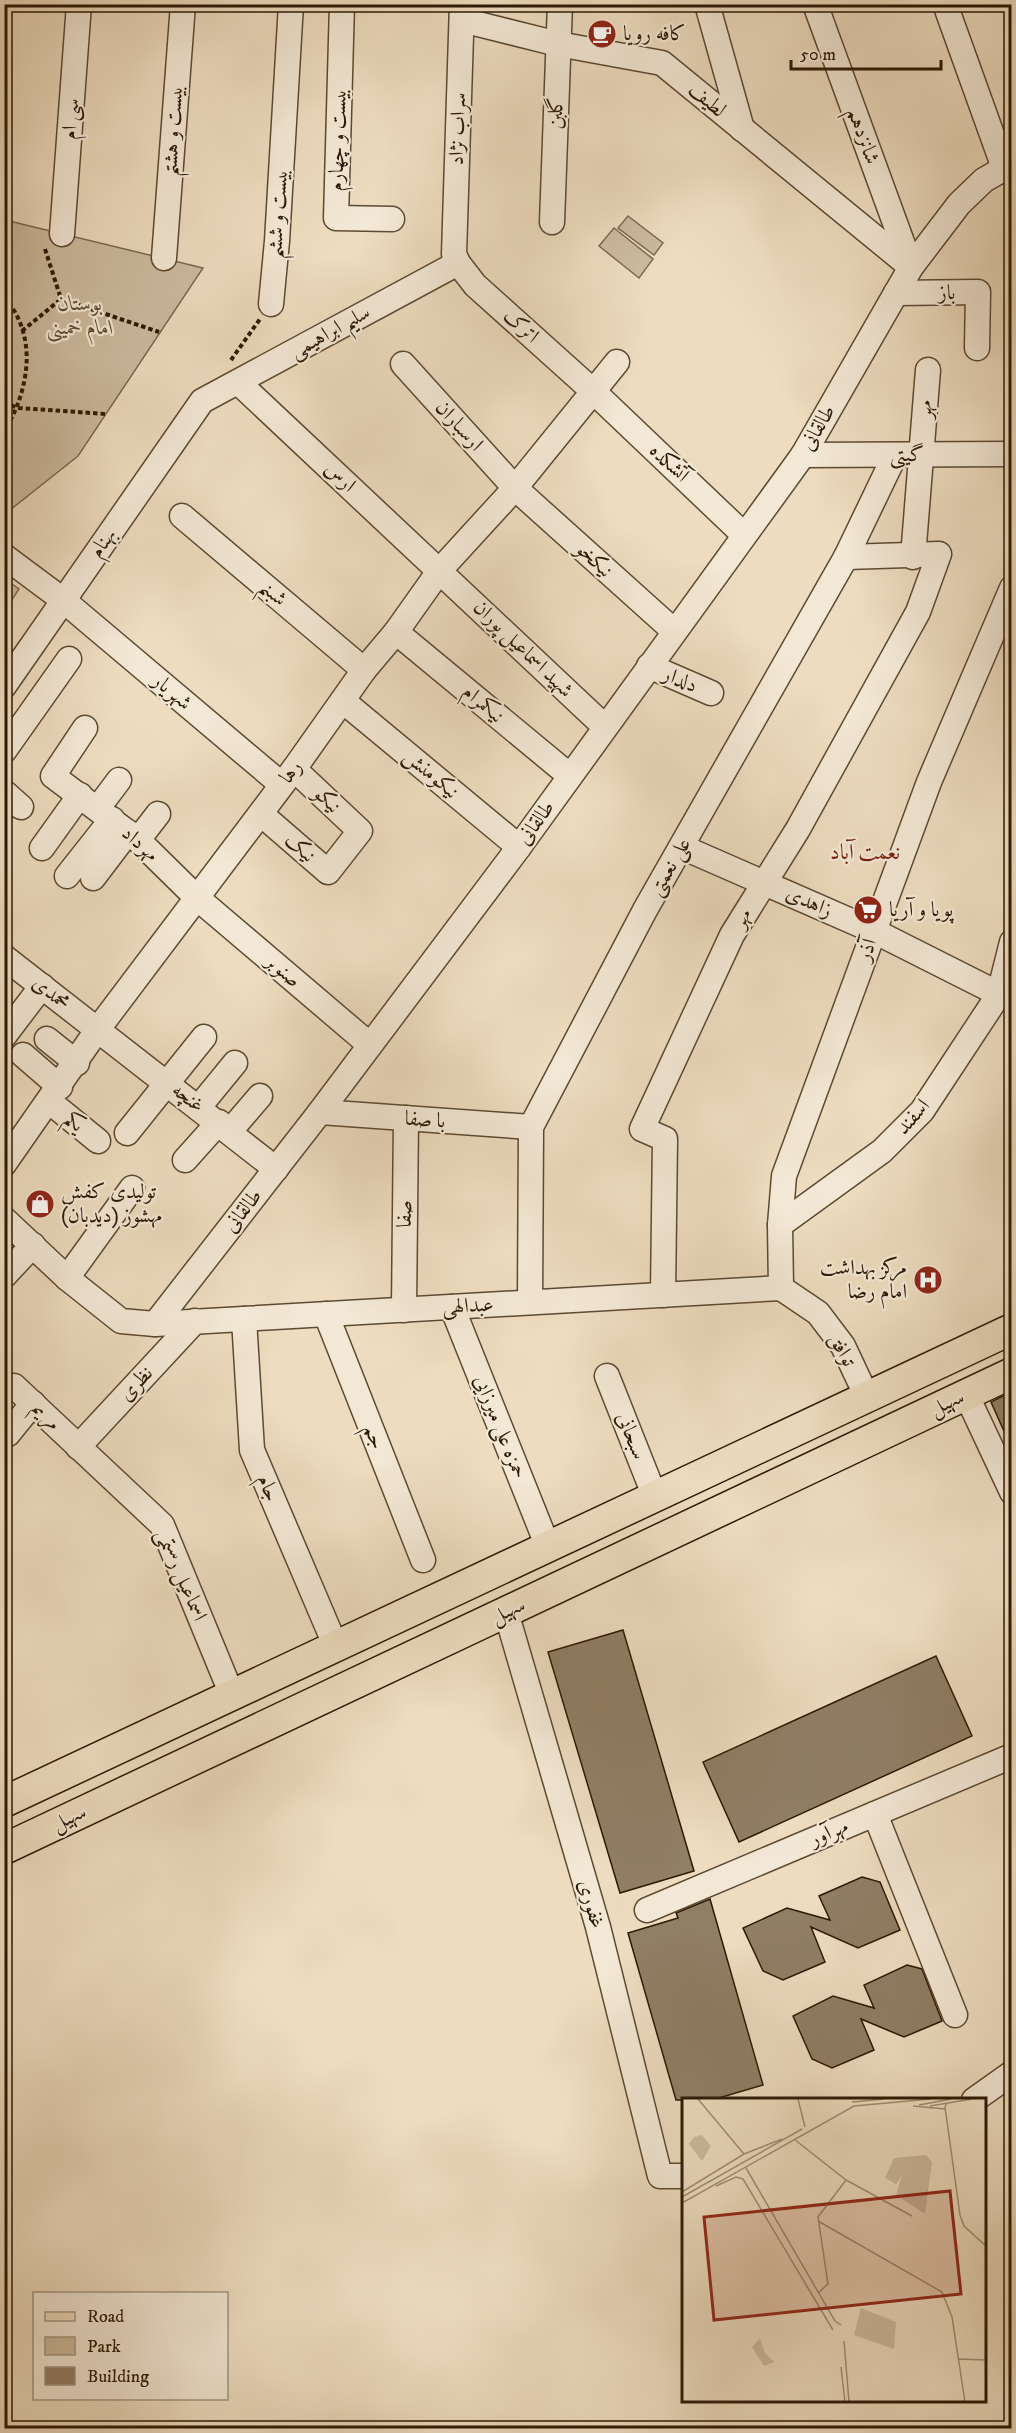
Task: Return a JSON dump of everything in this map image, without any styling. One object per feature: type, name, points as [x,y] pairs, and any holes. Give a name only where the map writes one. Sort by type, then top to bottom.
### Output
[{"type":"main road","name":"سهیل","points":[[4,1802],[1011,1329]]},
{"type":"main road","name":"سهیل","points":[[4,1849],[1011,1373]]},
{"type":"street","name":"سی ام","points":[[52,237],[79,4]]},
{"type":"street","name":"بیست و هشتم","points":[[164,258],[183,4]]},
{"type":"street","name":"بیست و ششم","points":[[271,304],[291,4]]},
{"type":"street","name":"بیست و چهارم","points":[[342,4],[336,218],[392,219]]},
{"type":"street","name":"گلبن","points":[[552,222],[560,4]]},
{"type":"street","points":[[707,4],[742,129]]},
{"type":"street","name":"شانزدهم","points":[[815,4],[911,267]]},
{"type":"street","points":[[945,4],[1007,166]]},
{"type":"street","name":"لطیف","points":[[462,12],[558,44],[662,63],[911,267]]},
{"type":"street","name":"سراب نژاد","points":[[456,259],[462,12]]},
{"type":"street","name":"طالقانی","points":[[155,1324],[320,1112],[519,847],[743,534],[803,455],[911,267],[959,204],[984,180],[1007,166]]},
{"type":"street","name":"سلیم ابراهیمی","points":[[202,401],[232,374],[456,259]]},
{"type":"street","name":"اترک","points":[[456,259],[475,285],[594,392]]},
{"type":"street","name":"باز","points":[[896,293],[978,292],[976,348]]},
{"type":"street","name":"رها","points":[[4,1164],[55,1095],[98,1029],[261,814],[364,670],[396,632],[440,570],[515,488],[617,362]]},
{"type":"street","name":"ارسباران","points":[[403,364],[515,488]]},
{"type":"street","name":"مهر","points":[[663,1294],[665,1139],[642,1129],[732,935],[798,829],[918,612],[939,554],[913,557],[928,370]]},
{"type":"street","name":"ارس","points":[[232,374],[440,570]]},
{"type":"street","name":"آتشکده","points":[[594,392],[743,534]]},
{"type":"street","name":"بهنام","points":[[4,686],[202,401]]},
{"type":"street","name":"علی نعمتی","points":[[530,1302],[531,1127],[645,910],[846,556],[895,454]]},
{"type":"street","name":"گیتی","points":[[803,455],[1011,454]]},
{"type":"street","name":"نیکخو","points":[[515,488],[674,631]]},
{"type":"street","name":"شبنم","points":[[182,516],[364,670]]},
{"type":"street","name":"شهریار","points":[[4,556],[287,777]]},
{"type":"street","points":[[846,556],[913,557]]},
{"type":"street","name":"شهید اسماعیل پوران","points":[[440,570],[605,727]]},
{"type":"street","name":"آذر","points":[[781,1288],[780,1225],[784,1176],[929,782],[1011,588]]},
{"type":"street","name":"نیکمرام","points":[[396,632],[570,776]]},
{"type":"street","points":[[4,751],[69,659]]},
{"type":"street","name":"دلدار","points":[[649,666],[711,693]]},
{"type":"street","name":"نیکومنش","points":[[343,701],[519,847]]},
{"type":"street","name":"مهرداد","points":[[85,728],[53,776],[111,819],[196,897]]},
{"type":"street","name":"نیکو","points":[[287,777],[360,831]]},
{"type":"street","points":[[93,878],[111,819],[119,780]]},
{"type":"street","points":[[42,848],[111,819],[158,814]]},
{"type":"street","name":"نیک","points":[[261,814],[327,872],[360,831]]},
{"type":"street","points":[[67,876],[111,819]]},
{"type":"street","name":"زاهدی","points":[[682,847],[874,931],[1005,985]]},
{"type":"street","name":"صنوبر","points":[[196,897],[370,1045]]},
{"type":"street","points":[[1005,985],[1011,942]]},
{"type":"street","name":"محمدی","points":[[8,966],[42,986],[98,1029]]},
{"type":"street","name":"اسفند","points":[[780,1225],[882,1151],[922,1111],[1005,985]]},
{"type":"street","points":[[4,1036],[42,986]]},
{"type":"street","name":"غنچه","points":[[98,1029],[225,1126],[276,1169]]},
{"type":"street","points":[[127,1133],[204,1037]]},
{"type":"street","points":[[47,1039],[76,1063]]},
{"type":"street","name":"یکم","points":[[23,1055],[55,1095],[98,1142]]},
{"type":"street","points":[[199,1107],[235,1063]]},
{"type":"street","points":[[185,1160],[260,1096]]},
{"type":"street","name":"با صفا","points":[[320,1112],[531,1127]]},
{"type":"street","name":"صفا","points":[[404,1310],[406,1118]]},
{"type":"street","points":[[67,1278],[132,1188]]},
{"type":"street","points":[[4,1219],[67,1278],[121,1321],[155,1324]]},
{"type":"street","points":[[4,1276],[33,1245]]},
{"type":"street","name":"عبدالهی","points":[[155,1324],[781,1288]]},
{"type":"street","name":"توافق","points":[[781,1288],[818,1313],[843,1346],[867,1397]]},
{"type":"street","name":"حمزه علی میرزایی","points":[[452,1307],[548,1547]]},
{"type":"street","name":"جم","points":[[326,1314],[423,1560]]},
{"type":"street","name":"جام","points":[[244,1319],[252,1450],[336,1647]]},
{"type":"street","name":"نظری","points":[[78,1447],[195,1321]]},
{"type":"street","name":"سبحانی","points":[[607,1376],[655,1497]]},
{"type":"street","name":"مریم","points":[[14,1386],[78,1447]]},
{"type":"street","points":[[966,1395],[1011,1492]]},
{"type":"street","points":[[4,1431],[8,1434],[33,1403]]},
{"type":"street","name":"اسماعیل رستمی","points":[[78,1447],[162,1525],[232,1695]]},
{"type":"street","name":"غفوری","points":[[506,1612],[598,1927],[660,2176],[682,2176]]},
{"type":"street","name":"مهرآور","points":[[647,1910],[1011,1756]]},
{"type":"street","points":[[875,1814],[956,2015]]},
{"type":"street","points":[[977,2098],[1011,2073]]},
{"type":"path","points":[[52,237],[61,299]]},
{"type":"path","points":[[4,297],[22,331],[27,357],[26,383],[19,408],[4,432]]},
{"type":"path","points":[[22,331],[61,299]]},
{"type":"path","points":[[61,299],[159,332]]},
{"type":"path","points":[[232,374],[271,304]]},
{"type":"path","points":[[4,403],[19,408],[106,414]]},
{"type":"green space","points":[[628,216],[663,243],[654,255],[618,228]]},
{"type":"green space","name":"بوستان امام خمینی","points":[[5,220],[203,268],[78,456],[5,514]]},
{"type":"green space","points":[[614,228],[653,259],[639,278],[599,246]]},
{"type":"green space","points":[[5,579],[19,589],[5,610]]},
{"type":"building","points":[[1011,1392],[1011,1447],[991,1402]]},
{"type":"building","points":[[623,1630],[694,1871],[620,1893],[548,1652]]},
{"type":"building","points":[[936,1656],[972,1736],[739,1842],[703,1762]]},
{"type":"building","points":[[862,1877],[880,1882],[900,1930],[858,1948],[811,1927],[825,1962],[783,1980],[763,1971],[743,1928],[787,1908],[830,1920],[819,1896]]},
{"type":"building","points":[[710,1899],[763,2085],[719,2098],[676,2100],[628,1933],[678,1918],[676,1913]]},
{"type":"building","points":[[907,1965],[922,1969],[942,2021],[904,2037],[861,2019],[874,2050],[832,2068],[812,2059],[793,2016],[833,1996],[874,2008],[864,1985]]},
{"type":"place","name":"کافه رویا","points":[[602,34]]},
{"type":"place","name":"پویا و آریا","points":[[868,910]]},
{"type":"place","name":"تولیدی کفش مهشوز (دیدبان)","points":[[40,1204]]},
{"type":"place","name":"مرکز بهداشت امام رضا","points":[[928,1280]]},
{"type":"district","name":"نعمت آباد","points":[[865,852]]}]
